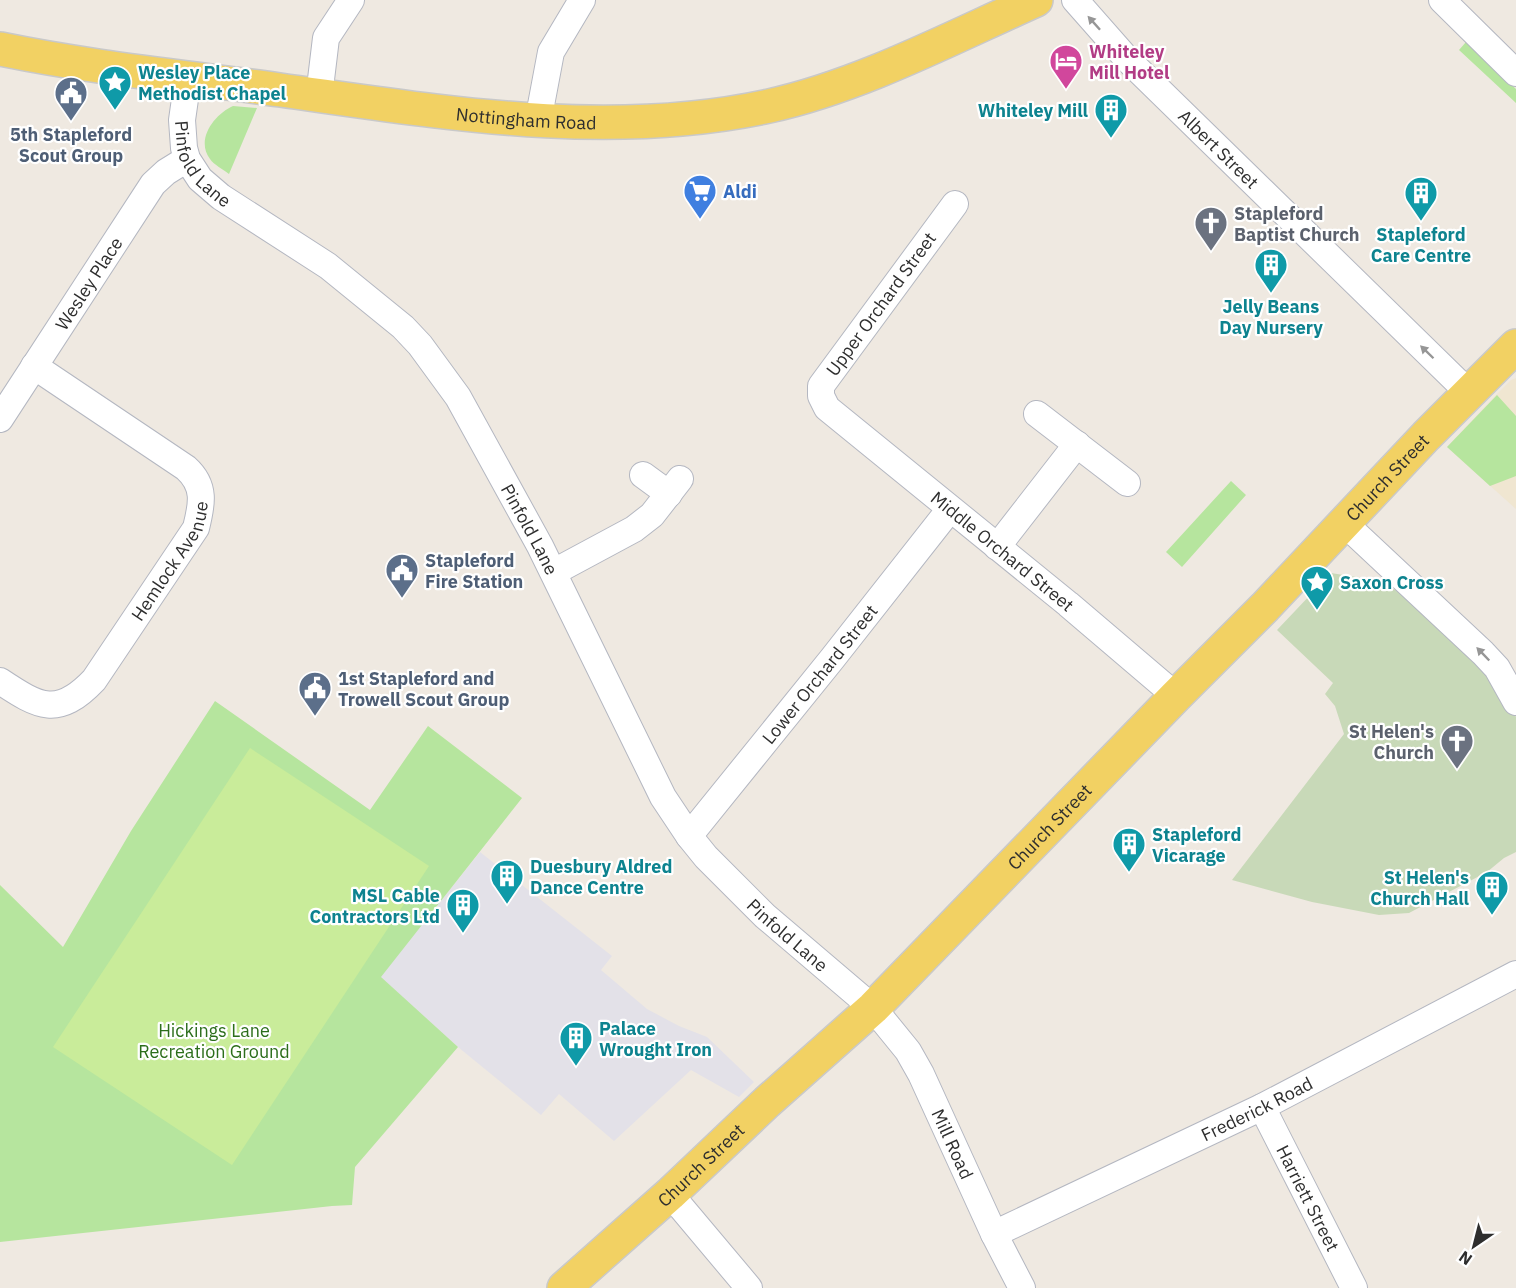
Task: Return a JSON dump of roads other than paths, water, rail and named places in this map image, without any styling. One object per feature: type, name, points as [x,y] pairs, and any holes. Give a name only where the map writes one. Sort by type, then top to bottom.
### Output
[{"type":"main road","name":"Nottingham Road","points":[[0,49],[61,61],[418,109],[538,121],[637,122],[695,117],[768,106],[813,95],[880,69],[1036,0]]},
{"type":"main road","name":"Church Street","points":[[564,1288],[873,1008],[1516,346]]},
{"type":"street","points":[[319,96],[326,38],[351,0]]},
{"type":"street","points":[[538,121],[551,52],[557,38],[582,0]]},
{"type":"street","name":"Albert Street","points":[[1075,0],[1127,59],[1469,393]]},
{"type":"street","points":[[1442,0],[1516,73]]},
{"type":"street","name":"Pinfold Lane","points":[[188,78],[182,120],[184,148],[187,159],[200,178],[221,197],[327,266],[409,333],[458,397],[554,572],[663,797],[689,836],[706,857],[765,916],[873,1008]]},
{"type":"street","name":"Wesley Place","points":[[0,419],[153,184],[166,172],[187,159]]},
{"type":"street","name":"Upper Orchard Street","points":[[827,408],[821,396],[821,386],[955,204]]},
{"type":"street","name":"Hemlock Avenue","points":[[0,681],[27,699],[41,705],[60,704],[81,694],[94,680],[196,528],[200,510],[199,484],[186,468],[34,366]]},
{"type":"street","name":"Middle Orchard Street","points":[[827,408],[1176,696]]},
{"type":"street","points":[[1037,414],[1127,483]]},
{"type":"street","points":[[997,547],[1077,444]]},
{"type":"street","points":[[554,572],[634,529],[652,514],[674,486],[643,475]]},
{"type":"street","name":"Lower Orchard Street","points":[[689,836],[950,509]]},
{"type":"street","points":[[1344,523],[1483,653],[1497,668],[1516,702]]},
{"type":"street","name":"Frederick Road","points":[[994,1234],[1262,1107],[1516,974]]},
{"type":"street","name":"Mill Road","points":[[873,1008],[908,1051],[921,1074],[994,1234],[1022,1288]]},
{"type":"street","name":"Harriett Street","points":[[1262,1107],[1354,1288]]},
{"type":"street","points":[[670,1194],[749,1288]]},
{"type":"place","name":"Whiteley Mill Hotel","points":[[1066,90]]},
{"type":"place","name":"Wesley Place Methodist Chapel","points":[[115,111]]},
{"type":"place","name":"5th Stapleford Scout Group","points":[[71,122]]},
{"type":"place","name":"Whiteley Mill","points":[[1111,139]]},
{"type":"place","name":"Aldi","points":[[700,220]]},
{"type":"place","name":"Stapleford Care Centre","points":[[1421,222]]},
{"type":"place","name":"Stapleford Baptist Church","points":[[1211,252]]},
{"type":"place","name":"Jelly Beans Day Nursery","points":[[1271,294]]},
{"type":"place","name":"Stapleford Fire Station","points":[[402,599]]},
{"type":"place","name":"Saxon Cross","points":[[1317,611]]},
{"type":"place","name":"1st Stapleford and Trowell Scout Group","points":[[315,717]]},
{"type":"place","name":"St Helen's Church","points":[[1457,770]]},
{"type":"place","name":"Stapleford Vicarage","points":[[1129,873]]},
{"type":"place","name":"Duesbury Aldred Dance Centre","points":[[507,905]]},
{"type":"place","name":"St Helen's Church Hall","points":[[1492,916]]},
{"type":"place","name":"MSL Cable Contractors Ltd","points":[[463,934]]},
{"type":"place","name":"Palace Wrought Iron","points":[[576,1067]]},
{"type":"park label","name":"Hickings Lane Recreation Ground","points":[[214,1040]]}]
